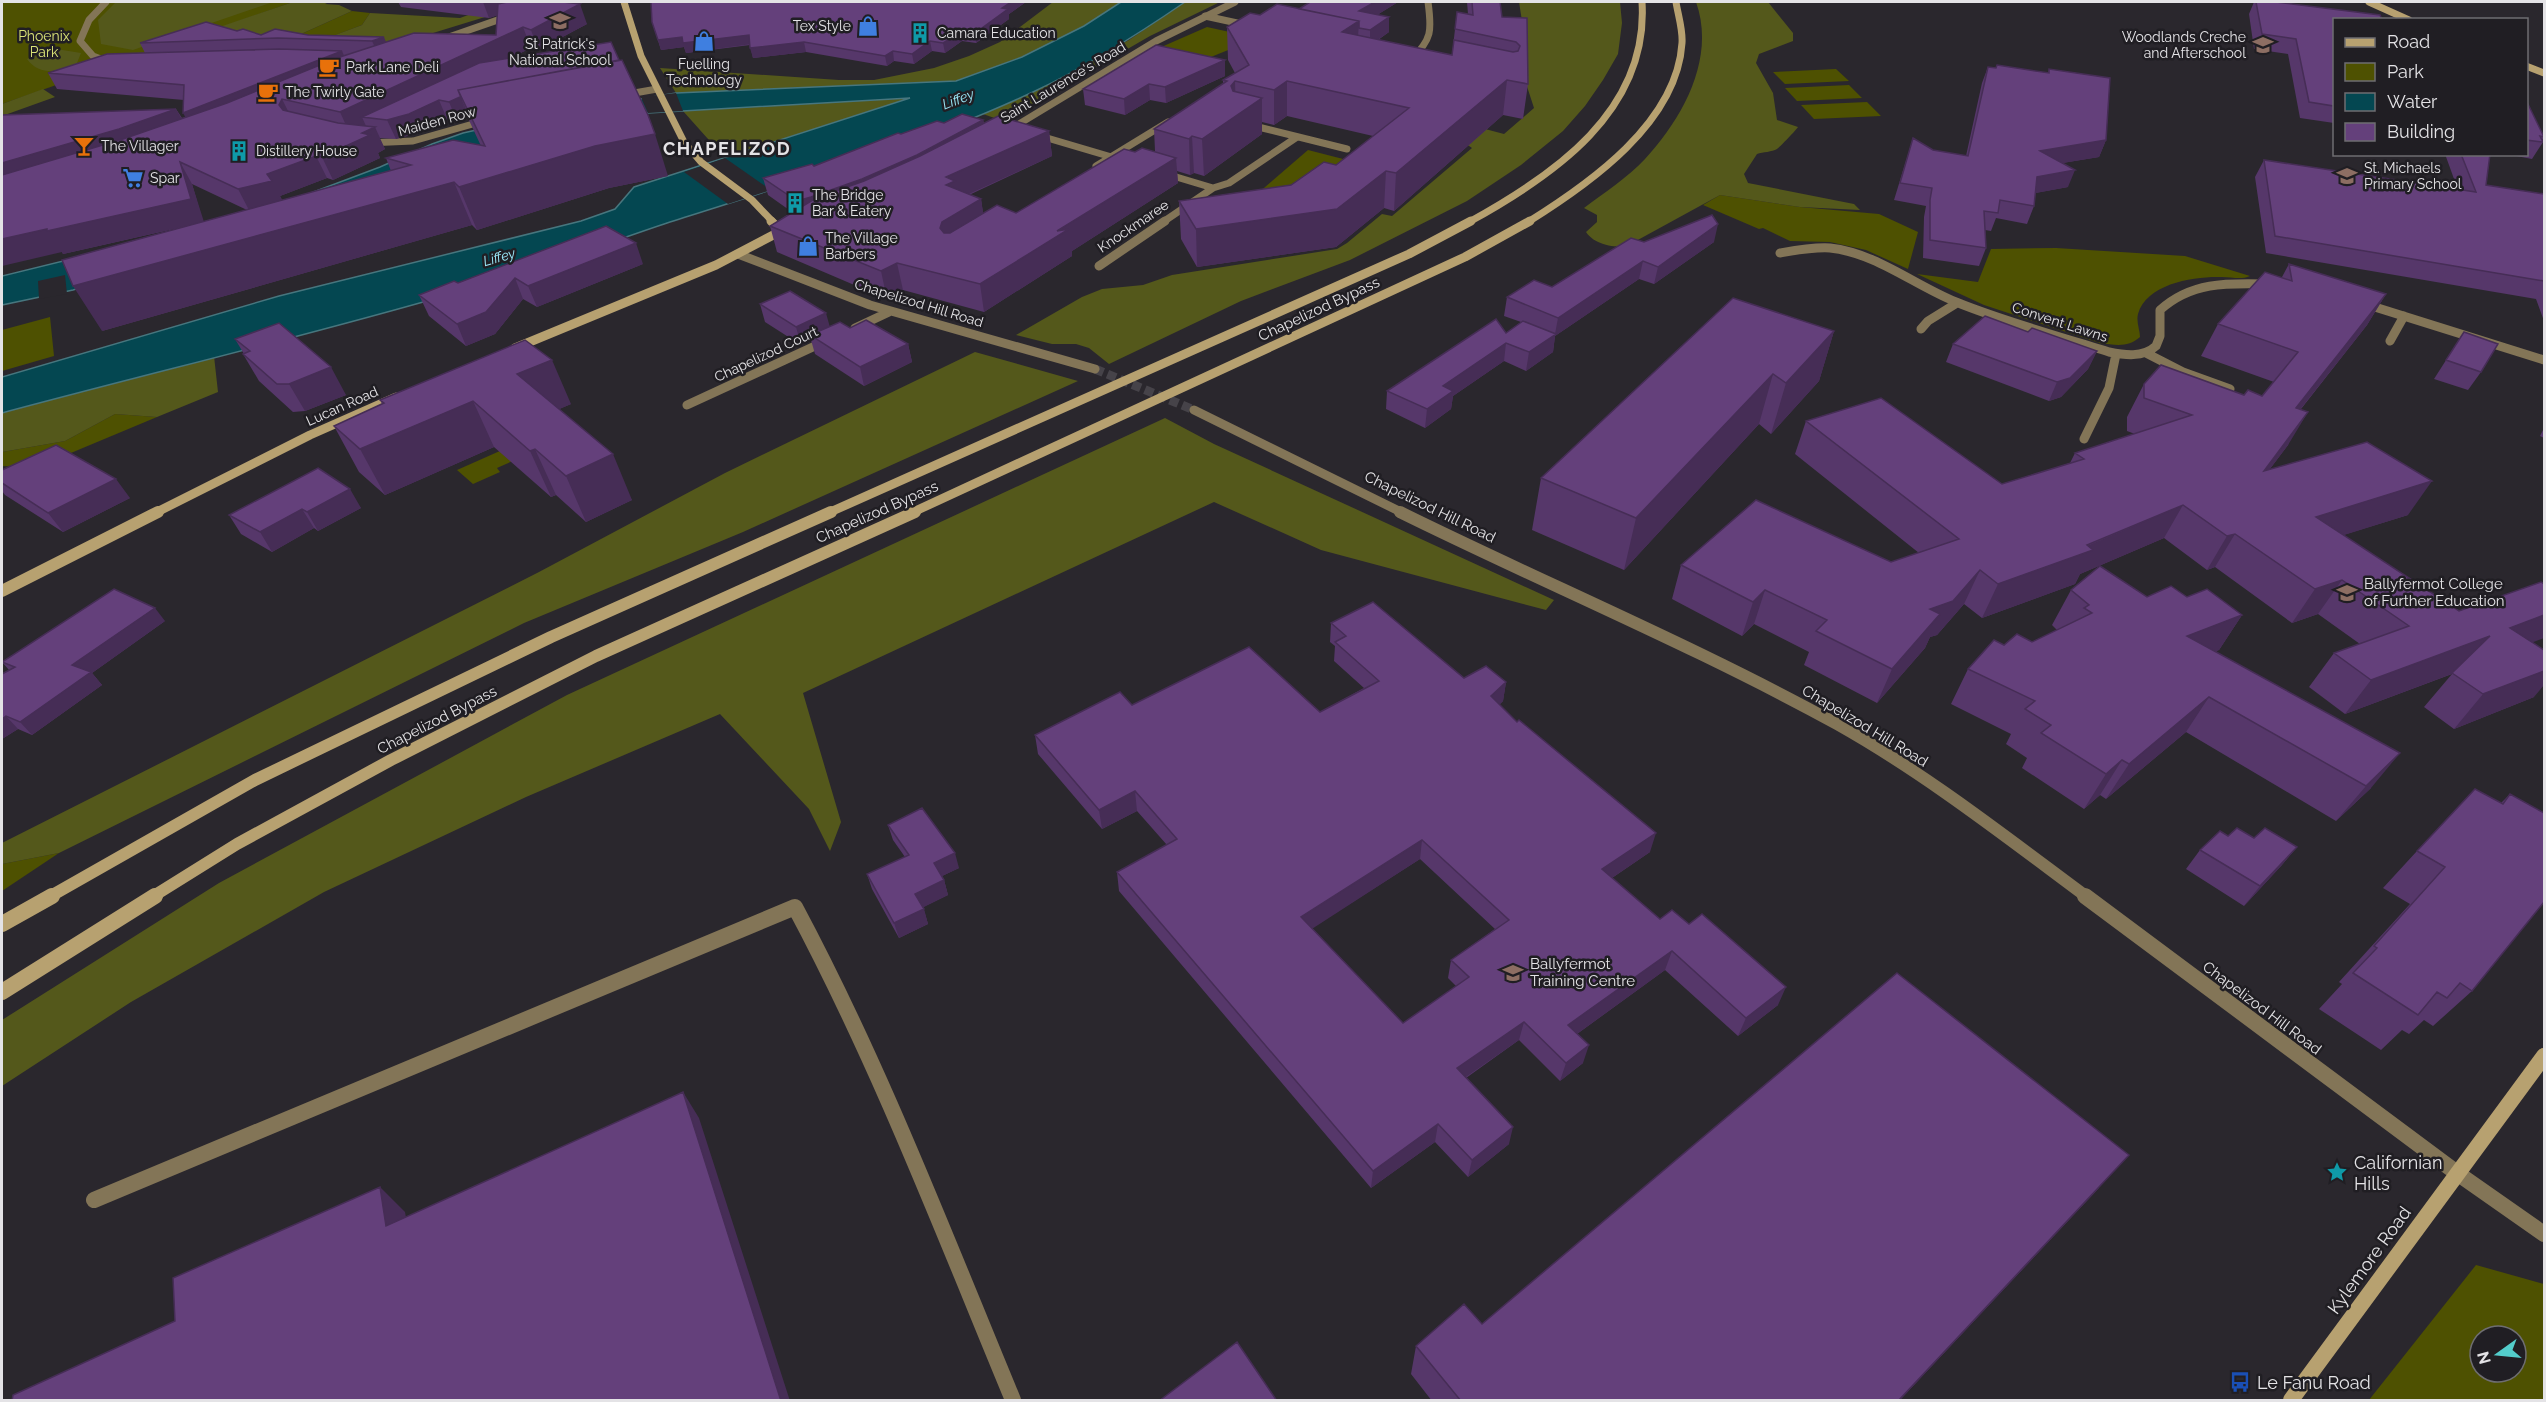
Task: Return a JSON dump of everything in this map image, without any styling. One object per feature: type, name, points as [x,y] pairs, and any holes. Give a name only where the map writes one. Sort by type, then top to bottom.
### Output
[{"type":"main road","points":[[506,351],[738,254],[781,231],[752,200],[701,162],[684,142],[641,56],[624,2]]},
{"type":"main road","name":"Chapelizod Bypass","points":[[2,924],[255,780],[551,637],[1409,254],[1481,216],[1536,182],[1575,152],[1618,99],[1632,71],[1642,41],[1644,15],[1642,2]]},
{"type":"main road","name":"Chapelizod Bypass","points":[[2,992],[237,844],[391,760],[596,656],[970,487],[1465,257],[1520,227],[1572,195],[1605,170],[1635,138],[1660,105],[1676,73],[1682,42],[1676,2]]},
{"type":"main road","points":[[2369,2],[2405,18]]},
{"type":"main road","points":[[2528,67],[2544,73]]},
{"type":"main road","name":"Lucan Road","points":[[2,591],[310,435],[411,391]]},
{"type":"main road","name":"Kylemore Road","points":[[2291,1401],[2544,1056]]},
{"type":"street","points":[[106,2],[89,20],[80,41],[82,47],[104,63],[115,64]]},
{"type":"street","name":"Saint Laurence's Road","points":[[1003,133],[1156,41],[1235,2]]},
{"type":"street","points":[[1410,61],[1426,45],[1432,31],[1428,2]]},
{"type":"street","points":[[430,44],[519,13]]},
{"type":"street","points":[[1205,16],[1259,28]]},
{"type":"street","points":[[1401,59],[1421,63]]},
{"type":"street","points":[[615,96],[658,91]]},
{"type":"street","name":"Maiden Row","points":[[357,141],[396,145],[496,118]]},
{"type":"street","points":[[1090,169],[1175,118]]},
{"type":"street","points":[[1237,122],[1347,149]]},
{"type":"street","points":[[1012,128],[1122,160]]},
{"type":"street","name":"Knockmaree","points":[[1099,266],[1213,188],[1229,183],[1297,137]]},
{"type":"street","name":"Knockmaree","points":[[1156,171],[1213,188]]},
{"type":"street","points":[[781,231],[793,228]]},
{"type":"street","name":"Convent Lawns","points":[[1780,253],[1817,248],[1857,254],[1888,267],[1930,291],[1957,303],[2116,354],[2146,353]]},
{"type":"street","name":"Chapelizod Hill Road","points":[[738,254],[802,281],[889,312],[1095,369]]},
{"type":"street","points":[[2230,389],[2183,372],[2146,353],[2158,344],[2161,335],[2160,310],[2170,299],[2187,290],[2218,283],[2280,285]]},
{"type":"street","points":[[2353,300],[2544,360]]},
{"type":"street","points":[[1921,329],[1928,321],[1957,303]]},
{"type":"street","points":[[847,332],[889,312]]},
{"type":"street","points":[[2390,341],[2404,316]]},
{"type":"street","name":"Chapelizod Court","points":[[687,405],[836,336]]},
{"type":"street","points":[[2084,439],[2105,401],[2115,369],[2116,354]]},
{"type":"street","name":"Chapelizod Hill Road","points":[[1194,410],[1447,535],[1700,653],[1838,725],[1911,770],[1982,819],[2457,1173]]},
{"type":"street","points":[[94,1200],[795,907],[815,943],[873,1066],[1013,1401]]},
{"type":"street","points":[[2457,1173],[2544,1234]]},
{"type":"green space","name":"Phoenix Park","points":[[2,2],[293,2],[2,104]]},
{"type":"green space","points":[[116,2],[273,2],[133,50],[101,44],[98,20]]},
{"type":"green space","points":[[293,2],[329,2],[325,4],[339,5],[352,11],[290,39],[202,33]]},
{"type":"green space","points":[[504,2],[485,17],[394,45],[374,38],[311,44],[362,25],[370,13],[460,18]]},
{"type":"green space","points":[[1053,2],[1121,2],[1084,26],[1022,57],[956,81],[676,93],[660,68],[839,80],[874,80],[934,68],[969,56],[1000,42]]},
{"type":"green space","points":[[1185,2],[1220,2],[1150,36],[1003,121],[983,114],[1036,90],[1129,40]]},
{"type":"green space","points":[[1519,2],[1620,2],[1622,23],[1618,54],[1585,106],[1563,131],[1521,165],[1467,201],[1350,260],[1241,301],[1109,364],[1089,348],[1076,344],[1052,344],[1016,335],[1082,297],[1102,289],[1143,285],[1172,275],[1337,249],[1382,214],[1392,216],[1472,148],[1421,112],[1504,134],[1534,108],[1520,65],[1526,46]]},
{"type":"green space","points":[[1696,2],[1768,2],[1793,33],[1793,41],[1759,54],[1756,63],[1773,93],[1777,120],[1798,127],[1777,149],[1757,154],[1744,174],[1748,183],[1854,204],[1860,210],[1800,207],[1720,195],[1625,247],[1603,244],[1589,236],[1586,232],[1597,222],[1597,215],[1584,208],[1645,159],[1672,125],[1683,106],[1699,65],[1702,44],[1701,23]]},
{"type":"green space","points":[[352,11],[370,13],[362,25],[312,44],[290,39]]},
{"type":"green space","points":[[1207,27],[1266,40],[1243,44],[1206,59],[1159,48]]},
{"type":"green space","points":[[50,48],[81,53],[75,68],[43,70],[27,59]]},
{"type":"green space","points":[[1836,69],[1849,81],[1785,84],[1773,72]]},
{"type":"green space","points":[[1849,85],[1862,98],[1797,101],[1785,88]]},
{"type":"green space","points":[[43,89],[55,97],[2,116],[2,104]]},
{"type":"green space","points":[[913,97],[725,158],[683,111]]},
{"type":"green space","points":[[1867,102],[1881,116],[1814,119],[1801,105]]},
{"type":"green space","points":[[1308,150],[1347,160],[1335,192],[1257,194]]},
{"type":"green space","points":[[1720,195],[1800,207],[1879,214],[1918,232],[1908,269],[1866,250],[1830,242],[1790,241],[1703,205]]},
{"type":"green space","points":[[2056,248],[2185,256],[2250,276],[2199,278],[2161,288],[2143,303],[2138,314],[2140,337],[2131,343],[2116,345],[2100,343],[1984,305],[1917,274],[1978,282],[1991,249]]},
{"type":"green space","points":[[50,317],[54,356],[2,371],[2,330]]},
{"type":"green space","points":[[975,352],[1078,381],[743,532],[524,623],[59,853],[2,864],[2,843],[539,572],[725,473]]},
{"type":"green space","points":[[214,356],[218,392],[157,417],[115,414],[65,441],[2,452],[2,413]]},
{"type":"green space","points":[[115,414],[157,417],[35,468],[2,466],[2,452],[65,441]]},
{"type":"green space","points":[[1165,418],[1214,444],[1554,600],[1546,610],[1321,550],[1214,502],[803,693],[841,822],[830,851],[809,809],[720,714],[526,797],[324,892],[131,1002],[2,1086],[2,1020],[219,883],[567,695]]},
{"type":"green space","points":[[520,442],[533,452],[497,468],[500,472],[473,484],[457,470]]},
{"type":"green space","points":[[59,853],[2,891],[2,864]]},
{"type":"green space","points":[[2476,1265],[2544,1284],[2544,1400],[2369,1400]]},
{"type":"water","name":"Liffey","points":[[1121,2],[1185,2],[1111,50],[1033,92],[944,130],[854,163],[472,288],[296,337],[2,413],[2,377],[279,296],[581,221],[615,209],[634,187],[910,98],[648,113],[497,141],[133,272],[73,290],[2,305],[2,276],[255,214],[463,133],[543,115],[676,93],[956,81],[1022,57],[1084,26]]},
{"type":"pier","points":[[676,93],[683,111],[648,113],[641,97]]},
{"type":"pier","points":[[725,158],[771,190],[728,204],[684,172]]},
{"type":"pier","points":[[65,275],[67,294],[39,299],[38,281]]},
{"type":"building","points":[[507,2],[580,4],[531,30],[523,27],[340,112],[282,99],[279,105],[283,110],[338,123],[375,127],[362,133],[370,135],[322,157],[316,156],[267,174],[272,181],[238,189],[180,162],[191,199],[2,239],[2,175],[123,139],[227,103],[337,58],[414,33],[496,35],[498,4]]},
{"type":"building","points":[[651,2],[1011,2],[1002,8],[1008,9],[975,33],[961,31],[943,43],[930,41],[912,54],[893,51],[885,56],[804,42],[750,48],[749,35],[683,43],[682,37],[658,40],[652,22]]},
{"type":"building","points":[[1310,2],[1375,2],[1359,11],[1389,17],[1370,30],[1359,28],[1359,21],[1299,9]]},
{"type":"building","points":[[1472,2],[1500,2],[1502,17],[1527,18],[1528,84],[1507,80],[1396,173],[1386,171],[1337,209],[1196,229],[1179,201],[1291,185],[1324,162],[1336,165],[1409,108],[1287,81],[1274,90],[1235,81],[1231,86],[1233,91],[1262,98],[1202,139],[1192,136],[1189,139],[1154,129],[1227,81],[1223,80],[1249,65],[1227,27],[1250,13],[1260,15],[1277,4],[1359,21],[1342,32],[1452,55],[1454,40],[1513,52],[1518,51],[1520,46],[1516,42],[1455,29],[1457,12],[1473,15]]},
{"type":"building","points":[[2256,2],[2276,2],[2380,15],[2381,18],[2333,18],[2333,106],[2309,102],[2296,39],[2262,34]]},
{"type":"building","points":[[206,22],[261,35],[275,29],[308,35],[384,37],[372,41],[278,38],[140,43]]},
{"type":"building","points":[[611,42],[619,60],[458,90],[462,100],[460,97],[449,102],[439,100],[409,114],[387,120],[362,117],[479,63]]},
{"type":"building","points":[[1156,45],[1225,60],[1165,87],[1149,84],[1124,99],[1083,89]]},
{"type":"building","points":[[279,49],[342,51],[183,113],[184,85],[48,73],[107,54]]},
{"type":"building","points":[[622,60],[655,134],[595,146],[459,187],[454,182],[73,286],[62,260],[411,165],[386,158],[453,140],[485,146],[458,90]]},
{"type":"building","points":[[1997,65],[2049,73],[2049,69],[2110,78],[2106,140],[2040,151],[2075,170],[2037,177],[2034,206],[2000,200],[1998,213],[1984,211],[1986,248],[1930,240],[1932,188],[1900,183],[1913,138],[1933,150],[1968,156],[1988,67],[1996,68]]},
{"type":"building","points":[[2528,104],[2544,137],[2540,136],[2543,142],[2528,140]]},
{"type":"building","points":[[176,109],[119,129],[2,163],[2,115]]},
{"type":"building","points":[[962,114],[983,120],[917,155],[862,179],[811,197],[797,201],[763,178],[812,164],[814,166],[898,133],[901,134],[937,121],[944,123]]},
{"type":"building","points":[[998,116],[1049,131],[946,177],[955,181],[946,185],[981,199],[942,222],[940,228],[944,233],[950,233],[997,205],[1016,213],[1124,149],[1135,152],[1142,148],[1176,158],[1057,231],[1069,229],[980,284],[897,263],[881,271],[770,226],[816,198],[864,181],[920,156]]},
{"type":"building","points":[[2462,156],[2490,156],[2486,185],[2544,194],[2544,281],[2275,236],[2264,160],[2476,192]]},
{"type":"building","points":[[1712,215],[1718,224],[1658,267],[1643,261],[1558,318],[1507,297],[1534,280],[1552,287],[1631,238],[1644,242]]},
{"type":"building","points":[[606,226],[636,243],[528,286],[515,278],[486,312],[457,324],[419,295],[454,281],[458,283]]},
{"type":"building","points":[[2289,264],[2386,294],[2296,408],[2308,412],[2264,471],[2367,442],[2432,481],[2316,517],[2459,611],[2541,582],[2544,584],[2544,615],[2510,628],[2544,650],[2544,671],[2483,694],[2452,673],[2490,636],[2371,680],[2334,653],[2409,626],[2342,580],[2315,589],[2235,534],[2227,536],[2183,505],[2087,545],[2093,550],[1998,584],[1980,570],[1953,601],[1930,609],[1940,614],[1892,669],[1816,631],[1827,620],[1765,590],[1753,602],[1681,565],[1756,500],[1891,562],[1959,539],[1806,421],[1881,398],[2002,484],[2084,459],[2075,453],[2192,415],[2144,398],[2144,384],[2161,365],[2244,395],[2248,390],[2262,396],[2298,352],[2218,324],[2265,272],[2292,281]]},
{"type":"building","points":[[790,291],[826,313],[796,327],[760,304]]},
{"type":"building","points":[[1733,298],[1834,331],[1786,383],[1773,374],[1636,518],[1541,478]]},
{"type":"building","points":[[1985,316],[2028,332],[2032,328],[2097,351],[2070,378],[2057,382],[1953,344]]},
{"type":"building","points":[[1496,319],[1506,333],[1523,321],[1556,334],[1529,352],[1506,343],[1443,386],[1453,391],[1427,409],[1387,391]]},
{"type":"building","points":[[866,320],[908,344],[860,367],[810,335],[840,322],[850,328]]},
{"type":"building","points":[[279,323],[331,367],[289,384],[277,384],[243,354],[250,351],[235,339]]},
{"type":"building","points":[[2464,332],[2498,344],[2481,372],[2446,360]]},
{"type":"building","points":[[525,340],[552,360],[517,374],[613,454],[566,476],[535,449],[530,451],[473,401],[360,449],[334,426],[384,403],[380,400]]},
{"type":"building","points":[[56,445],[116,479],[48,513],[2,483],[2,470]]},
{"type":"building","points":[[318,468],[350,489],[307,512],[302,509],[260,532],[229,515]]},
{"type":"building","points":[[2100,566],[2147,597],[2171,586],[2187,597],[2207,589],[2242,615],[2187,636],[2400,753],[2366,786],[2209,697],[2129,764],[2122,760],[2106,774],[2041,733],[2051,725],[2025,709],[2035,701],[1968,669],[1994,640],[2004,645],[2017,634],[2032,642],[2092,613],[2084,608],[2089,605],[2071,590]]},
{"type":"building","points":[[114,589],[155,608],[72,665],[91,672],[20,722],[6,716],[2,719],[2,674],[15,667],[2,662]]},
{"type":"building","points":[[1373,602],[1464,678],[1486,666],[1506,682],[1491,696],[1517,722],[1519,720],[1656,833],[1602,869],[1660,919],[1672,910],[1689,924],[1702,914],[1786,987],[1746,1018],[1672,951],[1568,1025],[1589,1045],[1566,1063],[1524,1022],[1457,1068],[1513,1127],[1472,1160],[1438,1124],[1373,1171],[1117,872],[1177,839],[1135,791],[1099,810],[1035,735],[1120,692],[1132,705],[1249,647],[1320,712],[1379,681],[1335,642],[1346,636],[1331,623]],"holes":[[[1422,840],[1509,920],[1451,960],[1469,977],[1403,1023],[1301,917]]]},
{"type":"building","points":[[2475,789],[2503,804],[2510,794],[2544,813],[2544,902],[2472,991],[2460,983],[2447,998],[2437,992],[2418,1015],[2353,973],[2377,948],[2374,946],[2445,867],[2417,851]]},
{"type":"building","points":[[922,808],[955,853],[934,863],[944,880],[915,894],[924,909],[894,923],[867,874],[909,855],[888,825]]},
{"type":"building","points":[[2237,828],[2254,838],[2265,828],[2297,847],[2260,886],[2200,850],[2220,831],[2228,836]]},
{"type":"building","points":[[1897,973],[2129,1155],[1898,1401],[1461,1401],[1416,1346],[1464,1304],[1482,1324]]},
{"type":"building","points":[[683,1092],[781,1401],[12,1401],[13,1395],[175,1321],[173,1278],[380,1187],[386,1226]]},
{"type":"building","points":[[1237,1342],[1277,1401],[1159,1401]]},
{"type":"tunnel","points":[[1095,369],[1194,410]]},
{"type":"place","name":"St Patrick's National School","points":[[560,21]]},
{"type":"place","name":"Tex Style","points":[[868,26]]},
{"type":"place","name":"Camara Education","points":[[920,33]]},
{"type":"place","name":"Fuelling Technology","points":[[704,41]]},
{"type":"place","name":"Woodlands Creche and Afterschool","points":[[2263,45]]},
{"type":"place","name":"Park Lane Deli","points":[[329,67]]},
{"type":"place","name":"The Twirly Gate","points":[[268,92]]},
{"type":"place","name":"The Villager","points":[[84,146]]},
{"type":"place","name":"Distillery House","points":[[239,151]]},
{"type":"place","name":"St. Michaels Primary School","points":[[2347,176]]},
{"type":"place","name":"Spar","points":[[133,178]]},
{"type":"place","name":"The Bridge Bar & Eatery","points":[[795,203]]},
{"type":"place","name":"The Village Barbers","points":[[808,246]]},
{"type":"place","name":"Ballyfermot College of Further Education","points":[[2347,593]]},
{"type":"place","name":"Ballyfermot Training Centre","points":[[1513,973]]},
{"type":"place","name":"Californian Hills","points":[[2337,1172]]},
{"type":"place","name":"Le Fanu Road","points":[[2240,1382]]},
{"type":"district","name":"CHAPELIZOD","points":[[727,148]]}]
